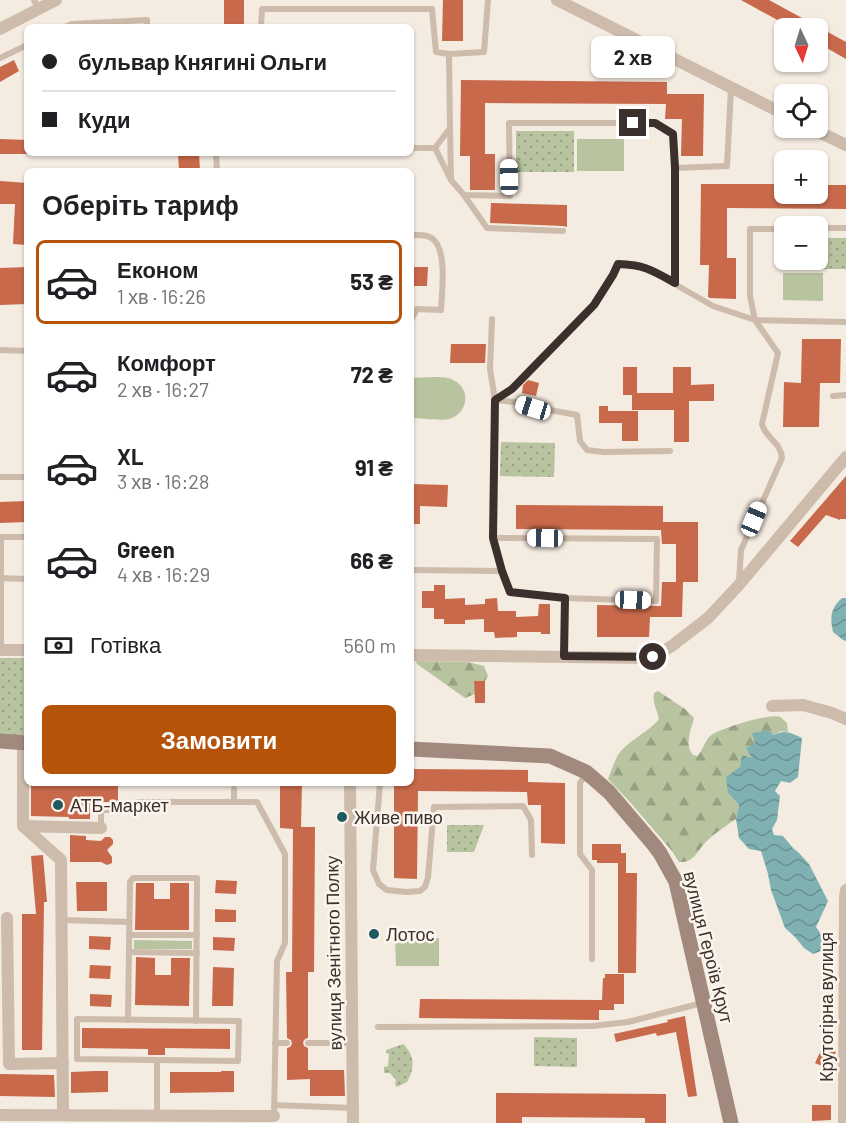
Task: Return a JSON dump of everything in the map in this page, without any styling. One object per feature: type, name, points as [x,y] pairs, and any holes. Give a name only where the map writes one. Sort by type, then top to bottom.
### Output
[{"type":"street","points":[[3,26],[36,4],[56,0]]},
{"type":"street","points":[[557,0],[774,109]]},
{"type":"street","points":[[828,136],[846,145]]},
{"type":"street","points":[[414,655],[653,657],[708,618],[738,586],[846,457]]},
{"type":"street","points":[[0,650],[24,650]]},
{"type":"street","points":[[772,706],[803,705],[846,719]]},
{"type":"street","points":[[0,741],[24,743]]},
{"type":"street","name":"вулиця Героїв Крут","points":[[414,749],[550,756],[586,772],[609,792],[654,845],[676,882],[731,1123]]},
{"type":"street","points":[[24,784],[23,826],[61,860],[63,1115]]},
{"type":"street","name":"вулиця Зенітного Полку","points":[[350,786],[353,1123]]},
{"type":"street","points":[[23,826],[101,828]]},
{"type":"street","name":"Крутогірна вулиця","points":[[846,890],[844,897],[843,1038],[843,1121],[846,1122]]},
{"type":"street","points":[[7,918],[4,944],[9,1064],[63,1063]]},
{"type":"street","points":[[0,1115],[63,1115],[133,1119],[274,1111]]},
{"type":"lane","points":[[261,24],[262,9],[432,9],[436,52],[449,54],[484,52],[488,0]]},
{"type":"lane","points":[[72,24],[147,20],[147,24]]},
{"type":"lane","points":[[0,58],[24,46]]},
{"type":"lane","points":[[449,54],[451,180]]},
{"type":"lane","points":[[675,168],[728,166],[731,87]]},
{"type":"lane","points":[[464,195],[510,196],[509,123],[655,123],[673,134],[675,283]]},
{"type":"lane","points":[[435,148],[450,128]]},
{"type":"lane","points":[[414,148],[435,148]]},
{"type":"lane","points":[[435,148],[451,180],[487,228],[563,231]]},
{"type":"lane","points":[[828,228],[846,228]]},
{"type":"lane","points":[[738,586],[741,550],[782,458],[778,445],[765,431],[762,424],[778,353],[755,320],[750,296],[750,229],[774,229]]},
{"type":"lane","points":[[414,235],[426,235],[434,239],[440,249],[442,260],[441,310],[417,309],[414,314]]},
{"type":"lane","points":[[495,400],[512,389],[594,305],[618,264],[645,267],[713,306],[755,320],[846,322]]},
{"type":"lane","points":[[492,319],[490,369],[495,400],[493,538],[510,592],[565,598],[656,601],[657,539],[493,538]]},
{"type":"lane","points":[[0,350],[24,351]]},
{"type":"lane","points":[[833,396],[846,395]]},
{"type":"lane","points":[[495,400],[577,415],[580,441],[587,450],[603,452],[670,451]]},
{"type":"lane","points":[[0,477],[24,477]]},
{"type":"lane","points":[[0,650],[1,537],[24,537]]},
{"type":"lane","points":[[414,570],[502,571]]},
{"type":"lane","points":[[0,578],[24,579]]},
{"type":"lane","points":[[564,656],[565,598]]},
{"type":"lane","points":[[586,772],[580,783],[580,854],[592,870],[592,959]]},
{"type":"lane","points":[[380,786],[372,870],[379,884],[387,890],[420,891],[425,887],[428,878],[434,807],[523,806],[531,820],[532,855]]},
{"type":"lane","points":[[234,789],[234,802]]},
{"type":"lane","points":[[101,828],[101,810],[123,810],[136,802],[257,802],[285,854],[285,943],[277,961],[274,1111],[353,1108]]},
{"type":"lane","points":[[128,1020],[130,882],[133,878],[197,879],[196,1021]]},
{"type":"lane","points":[[61,920],[129,922]]},
{"type":"lane","points":[[129,934],[197,935]]},
{"type":"lane","points":[[129,952],[197,953]]},
{"type":"lane","points":[[378,1027],[592,1026],[628,1022],[704,1002]]},
{"type":"lane","points":[[77,1019],[128,1020],[239,1021],[238,1061],[77,1059],[77,1019]]},
{"type":"lane","points":[[275,1043],[287,1043]]},
{"type":"lane","points":[[308,1043],[352,1043]]},
{"type":"lane","points":[[157,1116],[158,1060]]},
{"type":"green space","points":[[516,131],[574,131],[574,172],[516,172]]},
{"type":"green space","points":[[577,139],[624,139],[624,171],[577,171]]},
{"type":"green space","points":[[828,238],[846,238],[846,269],[828,269]]},
{"type":"green space","points":[[783,273],[823,273],[823,301],[783,300]]},
{"type":"green space","points":[[414,378],[449,378],[463,389],[465,401],[460,412],[449,419],[414,418]]},
{"type":"green space","points":[[501,442],[555,443],[554,477],[500,476]]},
{"type":"green space","points":[[0,658],[24,658],[24,735],[0,735]]},
{"type":"green space","points":[[416,661],[468,662],[484,666],[488,676],[485,681],[474,681],[475,694],[465,698]]},
{"type":"green space","points":[[658,691],[685,709],[694,718],[689,746],[693,755],[697,756],[710,736],[744,722],[774,716],[781,717],[787,723],[788,732],[781,731],[755,743],[753,758],[740,767],[728,793],[739,805],[736,819],[711,837],[693,858],[685,862],[679,862],[672,851],[608,779],[622,750],[659,719],[654,700],[654,693]]},
{"type":"green space","points":[[447,825],[484,825],[474,852],[447,852]]},
{"type":"green space","points":[[395,938],[439,938],[439,966],[396,966]]},
{"type":"green space","points":[[134,940],[192,941],[192,949],[134,949]]},
{"type":"green space","points":[[534,1037],[577,1038],[577,1067],[534,1066]]},
{"type":"green space","points":[[403,1044],[412,1057],[412,1067],[407,1082],[397,1087],[396,1080],[390,1073],[384,1073],[384,1067],[388,1066],[389,1054],[386,1050]]},
{"type":"water","points":[[842,598],[846,598],[846,641],[833,632],[831,622],[833,610]]},
{"type":"water","points":[[769,730],[773,735],[785,732],[802,738],[798,777],[790,783],[781,781],[775,791],[780,796],[777,820],[772,829],[774,835],[783,836],[809,864],[828,901],[816,927],[825,940],[821,951],[813,954],[785,928],[771,890],[761,851],[749,849],[739,838],[736,819],[739,805],[728,793],[726,777],[740,767],[742,755],[752,758],[746,748],[755,743],[752,733]]},
{"type":"building","points":[[224,0],[244,0],[244,24],[224,24]]},
{"type":"building","points":[[443,0],[463,0],[463,41],[442,41]]},
{"type":"building","points":[[741,0],[769,0],[802,18],[774,18]]},
{"type":"building","points":[[828,32],[846,42],[846,59],[828,49]]},
{"type":"building","points":[[14,60],[19,71],[0,82],[0,67]]},
{"type":"building","points":[[461,80],[667,82],[667,94],[704,94],[703,156],[681,156],[682,119],[665,119],[666,104],[485,103],[485,154],[495,154],[495,190],[470,190],[470,156],[460,156]]},
{"type":"building","points":[[0,139],[24,140],[24,154],[0,154]]},
{"type":"building","points":[[178,156],[199,156],[200,168],[179,168]]},
{"type":"building","points":[[0,181],[24,183],[24,245],[13,244],[15,204],[0,204]]},
{"type":"building","points":[[701,184],[774,184],[774,204],[828,204],[828,185],[846,185],[846,209],[727,208],[727,258],[736,258],[736,299],[708,297],[709,265],[700,265]]},
{"type":"building","points":[[491,203],[567,205],[567,227],[490,223]]},
{"type":"building","points":[[24,267],[24,304],[0,305],[0,268]]},
{"type":"building","points":[[414,267],[428,267],[427,286],[414,286]]},
{"type":"building","points":[[802,339],[841,339],[840,383],[820,383],[819,427],[783,427],[784,382],[801,383]]},
{"type":"building","points":[[451,344],[486,344],[485,363],[450,363]]},
{"type":"building","points":[[623,367],[637,367],[637,393],[673,393],[673,367],[691,367],[691,385],[714,384],[714,401],[689,401],[689,442],[674,442],[674,410],[632,410],[632,395],[623,395]]},
{"type":"building","points":[[528,380],[539,383],[536,396],[522,393],[523,385]]},
{"type":"building","points":[[599,406],[608,406],[608,411],[638,411],[638,441],[622,441],[622,423],[599,423]]},
{"type":"building","points":[[846,476],[846,519],[840,520],[826,515],[798,547],[790,541]]},
{"type":"building","points":[[414,484],[448,485],[447,507],[420,506],[420,524],[414,524]]},
{"type":"building","points":[[24,501],[24,522],[0,523],[0,502]]},
{"type":"building","points":[[516,505],[663,506],[663,522],[698,522],[698,582],[683,582],[682,617],[650,617],[649,637],[597,637],[597,605],[661,606],[662,582],[676,582],[676,544],[662,544],[661,530],[516,529]]},
{"type":"building","points":[[434,585],[445,585],[445,599],[465,598],[465,605],[485,604],[485,599],[497,598],[498,611],[516,611],[516,617],[538,616],[539,604],[550,604],[550,634],[517,632],[517,637],[495,638],[494,632],[484,632],[484,619],[465,620],[465,624],[444,624],[444,619],[434,619],[434,608],[422,608],[422,591],[434,591]]},
{"type":"building","points":[[474,681],[485,681],[485,703],[475,703]]},
{"type":"building","points":[[414,769],[528,770],[528,782],[565,783],[565,844],[541,843],[541,805],[528,805],[527,792],[418,791],[417,879],[394,878],[394,786],[414,786]]},
{"type":"building","name":"АТБ-маркет","points":[[31,786],[118,786],[118,802],[90,802],[90,819],[31,816]]},
{"type":"building","points":[[280,786],[302,786],[301,827],[315,827],[314,972],[308,972],[308,1038],[303,1042],[308,1048],[308,1070],[344,1070],[345,1096],[310,1096],[310,1079],[287,1080],[287,1048],[292,1044],[287,1038],[286,972],[292,972],[293,829],[280,828]]},
{"type":"building","points":[[70,835],[86,836],[86,840],[101,841],[105,837],[110,837],[113,844],[107,850],[112,857],[112,863],[107,865],[101,862],[70,862]]},
{"type":"building","points":[[592,844],[621,844],[621,853],[626,853],[626,873],[637,873],[636,973],[618,973],[618,863],[597,863],[597,860],[592,860]]},
{"type":"building","points":[[43,855],[47,902],[44,902],[42,1050],[22,1050],[22,914],[36,914],[31,856]]},
{"type":"building","points":[[216,880],[237,881],[236,894],[215,893]]},
{"type":"building","points":[[76,882],[107,882],[107,911],[77,911]]},
{"type":"building","points":[[136,883],[154,883],[154,899],[170,899],[170,883],[189,883],[189,930],[135,930]]},
{"type":"building","points":[[215,909],[236,910],[236,922],[215,922]]},
{"type":"building","points":[[89,936],[111,937],[110,950],[89,949]]},
{"type":"building","points":[[213,937],[235,938],[234,951],[213,950]]},
{"type":"building","points":[[136,957],[155,958],[155,975],[171,975],[171,958],[190,958],[189,1006],[135,1005]]},
{"type":"building","points":[[90,965],[111,966],[110,979],[89,978]]},
{"type":"building","points":[[213,967],[234,968],[233,1006],[212,1006]]},
{"type":"building","points":[[605,974],[624,974],[624,1004],[614,1004],[614,1010],[599,1010],[599,1020],[419,1018],[420,999],[602,1000]]},
{"type":"building","points":[[90,994],[112,995],[111,1007],[90,1006]]},
{"type":"building","points":[[685,1016],[697,1096],[688,1097],[676,1032],[657,1036],[656,1033],[616,1042],[614,1034]]},
{"type":"building","points":[[82,1028],[230,1029],[230,1049],[165,1048],[165,1055],[148,1055],[148,1049],[82,1048]]},
{"type":"building","points":[[823,1046],[836,1052],[829,1069],[815,1063]]},
{"type":"building","points":[[108,1071],[108,1092],[71,1093],[71,1072]]},
{"type":"building","points":[[234,1071],[234,1092],[170,1093],[170,1072]]},
{"type":"building","points":[[0,1074],[54,1075],[55,1097],[0,1096]]},
{"type":"building","points":[[496,1093],[666,1094],[666,1123],[645,1123],[645,1118],[522,1117],[522,1123],[496,1123]]},
{"type":"building","points":[[812,1105],[831,1105],[831,1120],[812,1121]]},
{"type":"place","name":"АТБ-маркет","points":[[58,805]]},
{"type":"place","name":"Живе пиво","points":[[342,817]]},
{"type":"place","name":"Лотос","points":[[374,934]]},
{"type":"route","points":[[633,123],[655,123],[673,134],[675,283],[645,267],[618,264],[594,305],[512,389],[495,400],[493,538],[510,592],[565,598],[564,656],[653,657]]}]
